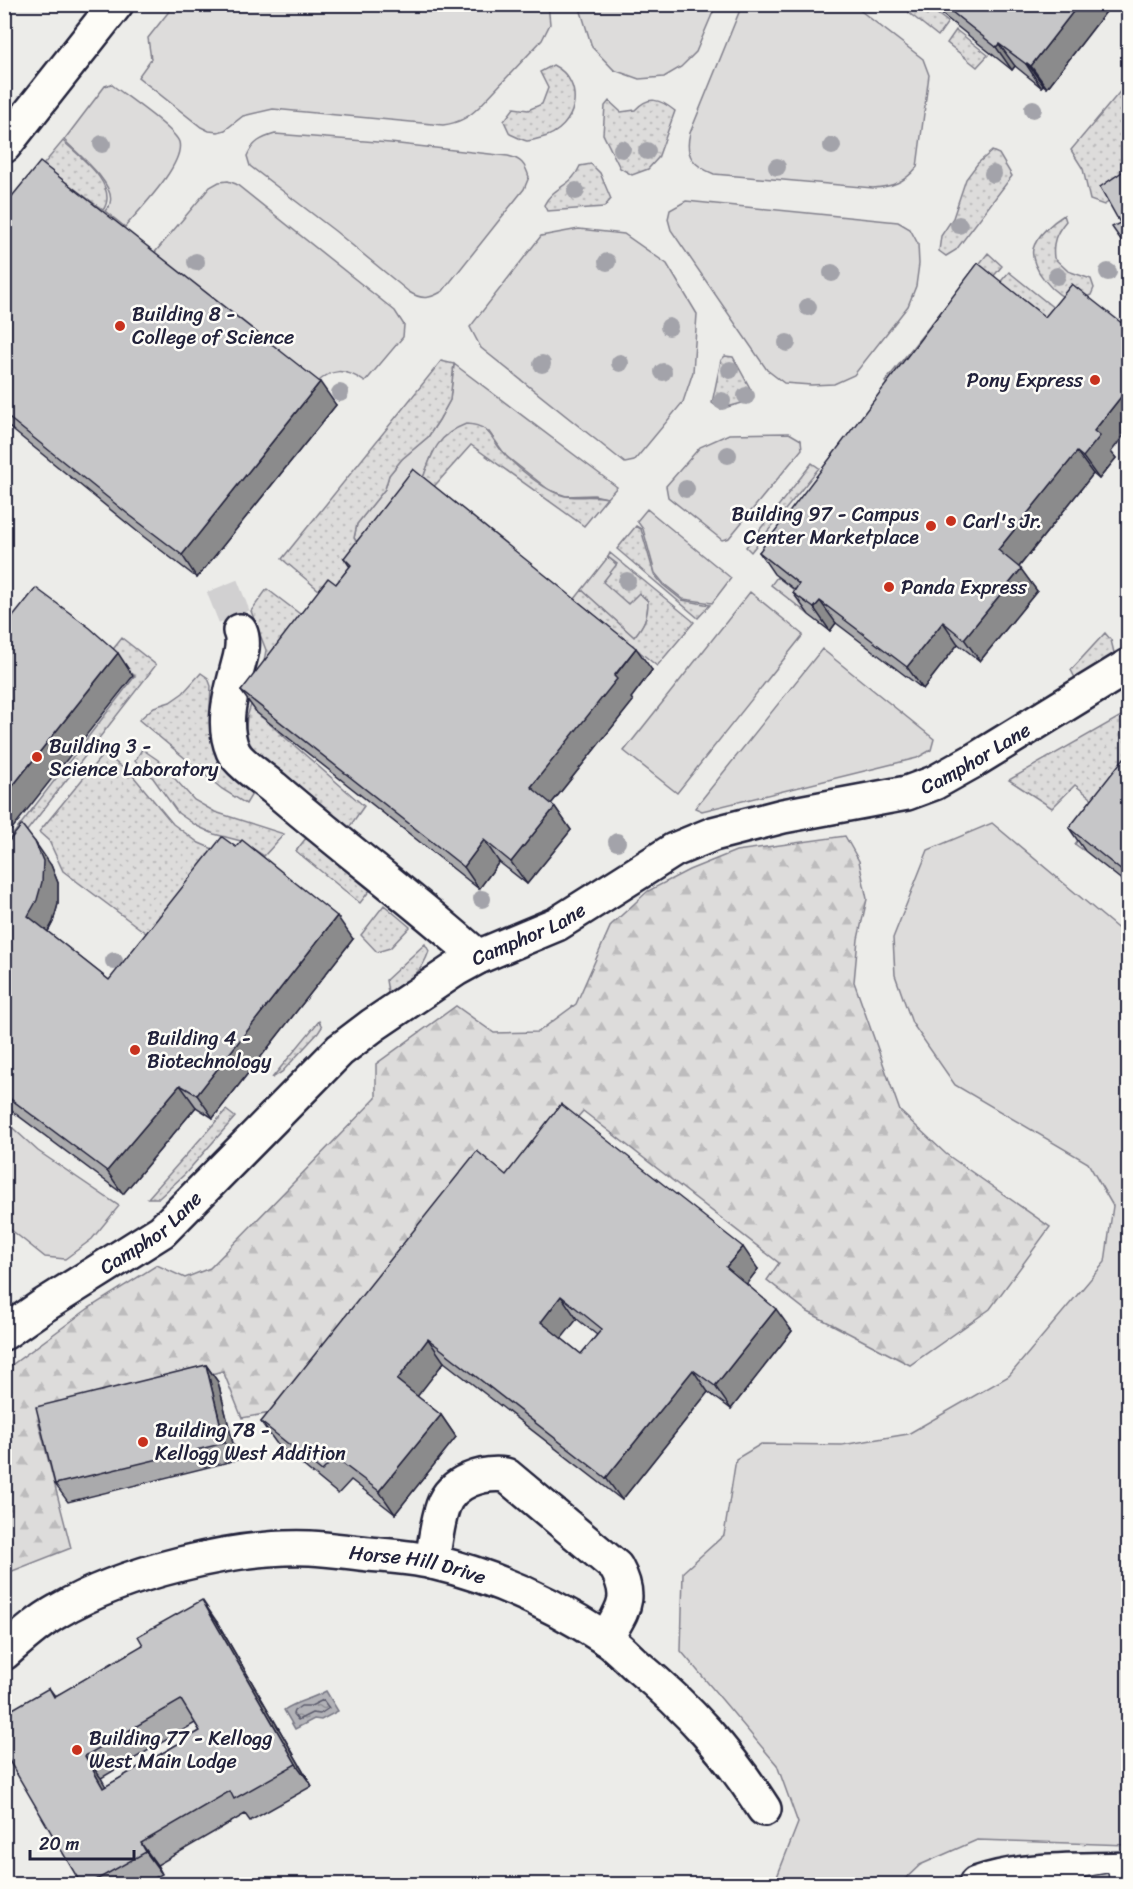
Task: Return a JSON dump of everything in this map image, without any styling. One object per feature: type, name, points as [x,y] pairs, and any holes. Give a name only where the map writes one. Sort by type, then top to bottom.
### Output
[{"type":"street","points":[[4,146],[116,4]]},
{"type":"street","points":[[240,631],[243,638],[229,703],[227,729],[234,754],[292,804],[433,916],[478,957]]},
{"type":"street","name":"Camphor Lane","points":[[4,1333],[162,1231],[340,1050],[456,969],[478,957],[556,924],[674,850],[713,834],[783,816],[907,793],[934,783],[1128,666]]},
{"type":"street","points":[[432,1562],[444,1504],[455,1489],[476,1476],[494,1473],[506,1475],[615,1567],[624,1582],[626,1601],[606,1639]]},
{"type":"street","name":"Horse Hill Drive","points":[[4,1653],[26,1633],[57,1611],[102,1588],[219,1556],[239,1552],[309,1548],[432,1562],[495,1581],[524,1593],[606,1639],[666,1690],[709,1732],[741,1773],[764,1809]]},
{"type":"street","points":[[976,1884],[996,1877],[1032,1872],[1128,1869]]},
{"type":"shaded area","points":[[5,5],[1128,5],[1128,1884],[5,1884]]},
{"type":"green space","points":[[548,4],[550,24],[542,40],[475,111],[462,119],[443,125],[273,109],[243,116],[225,130],[209,131],[138,77],[151,59],[148,38],[174,5]]},
{"type":"green space","points":[[579,4],[716,5],[696,52],[681,67],[664,77],[639,79],[614,70],[592,47]]},
{"type":"green space","points":[[742,5],[853,5],[923,59],[929,75],[917,167],[898,183],[873,188],[714,174],[696,164],[688,148],[690,133]]},
{"type":"green space","points":[[909,5],[925,5],[948,22],[938,36],[909,13]]},
{"type":"green space","points":[[956,30],[988,55],[977,67],[947,43]]},
{"type":"green space","points":[[553,65],[571,82],[574,104],[570,115],[554,133],[541,138],[527,141],[510,134],[504,121],[514,108],[528,110],[542,104],[548,88],[540,72]]},
{"type":"green space","points":[[1128,82],[1128,189],[1104,205],[1090,200],[1083,169],[1071,150]]},
{"type":"green space","points":[[111,84],[159,120],[179,142],[179,151],[168,174],[125,227],[105,211],[110,204],[110,195],[102,178],[64,140],[105,86]]},
{"type":"green space","points":[[655,100],[675,111],[658,158],[648,169],[632,175],[620,168],[603,134],[605,106],[609,101],[621,112],[635,110],[645,102]]},
{"type":"green space","points":[[275,134],[390,143],[508,156],[522,163],[529,177],[524,189],[443,291],[434,296],[422,297],[409,292],[335,231],[250,166],[247,156],[252,147],[262,139]]},
{"type":"green space","points":[[63,141],[87,163],[102,182],[107,201],[103,210],[43,165]]},
{"type":"green space","points":[[992,151],[999,154],[1012,176],[956,250],[946,256],[939,251],[941,236],[953,218],[966,179],[978,163]]},
{"type":"green space","points":[[591,164],[600,173],[611,199],[604,207],[547,211],[544,205],[548,198],[572,179],[580,166]]},
{"type":"green space","points":[[228,181],[236,184],[395,311],[404,325],[403,337],[365,382],[351,374],[338,372],[326,375],[314,386],[151,257],[210,187],[219,182]]},
{"type":"green space","points":[[686,201],[898,222],[910,229],[918,244],[919,264],[916,286],[908,306],[854,375],[834,384],[784,383],[767,370],[671,230],[668,219],[670,210]]},
{"type":"green space","points":[[1064,215],[1066,221],[1056,238],[1054,258],[1068,271],[1091,279],[1094,288],[1091,295],[1078,300],[1066,298],[1052,288],[1039,273],[1033,256],[1033,249],[1038,239],[1050,225]]},
{"type":"green space","points":[[579,229],[624,234],[667,264],[697,314],[693,372],[683,402],[634,461],[625,463],[481,348],[470,327],[541,236]]},
{"type":"green space","points":[[988,253],[1002,266],[969,306],[892,389],[885,382]]},
{"type":"green space","points":[[1009,272],[1075,325],[1062,340],[996,287]]},
{"type":"green space","points":[[725,356],[733,357],[751,390],[751,398],[720,409],[712,403],[721,360]]},
{"type":"green space","points":[[441,361],[454,364],[450,400],[428,437],[402,459],[389,475],[385,489],[357,524],[354,538],[364,553],[339,607],[282,559]]},
{"type":"green space","points":[[454,364],[617,487],[607,498],[594,495],[566,496],[549,490],[506,456],[489,432],[433,452],[422,481],[364,553],[354,538],[357,524],[385,489],[389,475],[402,459],[428,437],[439,420],[450,400]]},
{"type":"green space","points":[[466,424],[482,427],[513,462],[534,480],[558,494],[607,498],[584,526],[471,445],[429,492],[422,481],[437,446],[448,434]]},
{"type":"green space","points":[[789,433],[801,440],[802,449],[729,538],[722,540],[668,497],[666,486],[700,447],[729,434]]},
{"type":"green space","points":[[812,463],[819,468],[751,552],[746,547]]},
{"type":"green space","points":[[647,509],[731,578],[712,603],[683,599],[664,584],[655,573],[643,529],[637,521]]},
{"type":"green space","points":[[636,526],[641,529],[654,574],[663,585],[682,600],[710,605],[698,618],[617,549]]},
{"type":"green space","points":[[610,553],[694,622],[657,666],[575,599],[582,590],[634,637],[643,625],[648,601],[639,593],[628,604],[603,582],[617,564],[608,557]]},
{"type":"green space","points":[[608,557],[648,601],[645,620],[634,637],[582,590]]},
{"type":"green space","points":[[777,577],[815,606],[808,614],[771,585]]},
{"type":"green space","points":[[267,589],[321,630],[257,713],[364,806],[348,829],[254,750],[245,735],[247,717],[263,668],[266,650],[251,611]]},
{"type":"green space","points":[[750,592],[803,635],[677,793],[624,751]]},
{"type":"green space","points":[[1105,633],[1111,640],[1115,657],[1076,680],[1071,670]]},
{"type":"green space","points":[[122,638],[156,665],[5,859],[4,846],[135,676],[110,653]]},
{"type":"green space","points":[[822,649],[934,739],[931,750],[917,758],[702,811],[695,808]]},
{"type":"green space","points":[[201,673],[208,678],[211,686],[212,733],[226,769],[252,794],[246,804],[222,789],[139,720],[154,707],[170,702],[183,693]]},
{"type":"green space","points":[[1128,712],[1128,795],[1083,850],[1075,844],[1102,807],[1075,785],[1052,808],[1009,780]]},
{"type":"green space","points":[[142,749],[158,760],[194,800],[215,812],[284,834],[264,856],[241,841],[214,834],[197,826],[178,813],[153,778],[135,761]]},
{"type":"green space","points":[[104,753],[134,777],[173,824],[199,843],[234,858],[166,948],[63,871],[49,841],[39,832]]},
{"type":"green space","points":[[992,823],[1128,937],[1128,1845],[977,1840],[920,1865],[900,1884],[791,1884],[777,1877],[798,1823],[777,1765],[681,1651],[683,1572],[724,1535],[736,1459],[761,1444],[842,1445],[908,1434],[1009,1376],[1105,1262],[1113,1206],[1088,1163],[955,1085],[912,1023],[895,975],[893,938],[928,850]]},
{"type":"green space","points":[[845,836],[859,861],[867,899],[858,939],[854,982],[900,1111],[946,1154],[1050,1227],[990,1309],[910,1365],[808,1312],[767,1280],[779,1263],[583,1111],[521,1183],[288,1410],[242,1418],[223,1371],[38,1420],[71,1548],[5,1574],[5,1370],[89,1308],[157,1265],[185,1278],[210,1268],[376,1098],[376,1064],[456,1006],[494,1033],[538,1032],[576,1004],[611,925],[648,891],[689,870],[736,851]]},
{"type":"green space","points":[[306,838],[370,890],[360,903],[296,851]]},
{"type":"green space","points":[[384,905],[410,927],[390,948],[377,952],[361,935]]},
{"type":"green space","points":[[425,944],[429,951],[422,966],[408,980],[388,992],[386,980]]},
{"type":"green space","points":[[319,1021],[322,1027],[318,1033],[282,1072],[272,1078]]},
{"type":"green space","points":[[226,1110],[235,1117],[185,1174],[159,1198],[148,1198]]},
{"type":"green space","points":[[4,1120],[38,1151],[119,1206],[92,1239],[65,1259],[45,1257],[5,1225]]},
{"type":"water","points":[[326,1691],[338,1711],[321,1720],[314,1719],[295,1729],[284,1710]]},
{"type":"building","points":[[942,4],[1079,4],[1031,66],[999,44],[996,47]]},
{"type":"building","name":"Building 8 - College of Science","points":[[40,162],[320,382],[182,555],[4,414],[4,206]]},
{"type":"building","points":[[1128,168],[1128,250],[1112,227],[1120,223],[1100,187]]},
{"type":"building","name":"Building 97 - Campus Center Marketplace","points":[[978,263],[1045,317],[1072,284],[1128,328],[1128,388],[1094,431],[1100,436],[1083,457],[1077,452],[998,550],[1021,569],[964,639],[943,622],[907,667],[820,601],[814,608],[793,593],[799,584],[759,552]]},
{"type":"building","points":[[413,469],[636,648],[614,676],[617,679],[531,787],[555,807],[511,862],[484,840],[464,867],[241,691],[328,578],[336,584],[351,565],[344,558]]},
{"type":"building","name":"Building 3 - Science Laboratory","points":[[36,588],[90,628],[118,653],[4,797],[4,628]]},
{"type":"building","points":[[1124,758],[1128,761],[1128,876],[1069,828]]},
{"type":"building","name":"Building 4 - Biotechnology","points":[[22,825],[35,842],[43,861],[42,882],[37,900],[28,916],[109,980],[222,837],[236,847],[242,840],[337,916],[197,1095],[180,1085],[107,1171],[4,1094],[4,847]]},
{"type":"building","points":[[561,1104],[743,1247],[726,1267],[776,1309],[715,1386],[693,1370],[606,1478],[428,1339],[397,1380],[441,1415],[379,1491],[335,1458],[322,1471],[261,1422],[477,1151],[506,1175]],"holes":[[[561,1296],[602,1329],[581,1354],[541,1322]]]},
{"type":"building","name":"Building 78 - Kellogg West Addition","points":[[206,1365],[225,1443],[55,1484],[36,1407]]},
{"type":"building","name":"Building 77 - Kellogg West Main Lodge","points":[[202,1600],[296,1764],[234,1799],[230,1791],[141,1843],[146,1852],[89,1884],[81,1884],[4,1752],[4,1714],[49,1688],[54,1697],[143,1645],[138,1636]],"holes":[[[181,1700],[200,1731],[103,1788],[85,1756]]]},
{"type":"building","points":[[1108,1873],[1109,1880],[1128,1876],[1128,1884],[1087,1884],[1085,1877]]},
{"type":"building","points":[[1014,1880],[1014,1884],[992,1884]]},
{"type":"tunnel","points":[[222,586],[240,631]]},
{"type":"place","name":"Building 8 - College of Science","points":[[120,326]]},
{"type":"place","name":"Pony Express","points":[[1095,380]]},
{"type":"place","name":"Carl's Jr.","points":[[951,521]]},
{"type":"place","name":"Building 97 - Campus Center Marketplace","points":[[931,526]]},
{"type":"place","name":"Panda Express","points":[[889,587]]},
{"type":"place","name":"Building 3 - Science Laboratory","points":[[37,757]]},
{"type":"place","name":"Building 4 - Biotechnology","points":[[135,1050]]},
{"type":"place","name":"Building 78 - Kellogg West Addition","points":[[143,1442]]},
{"type":"place","name":"Building 77 - Kellogg West Main Lodge","points":[[77,1750]]}]
